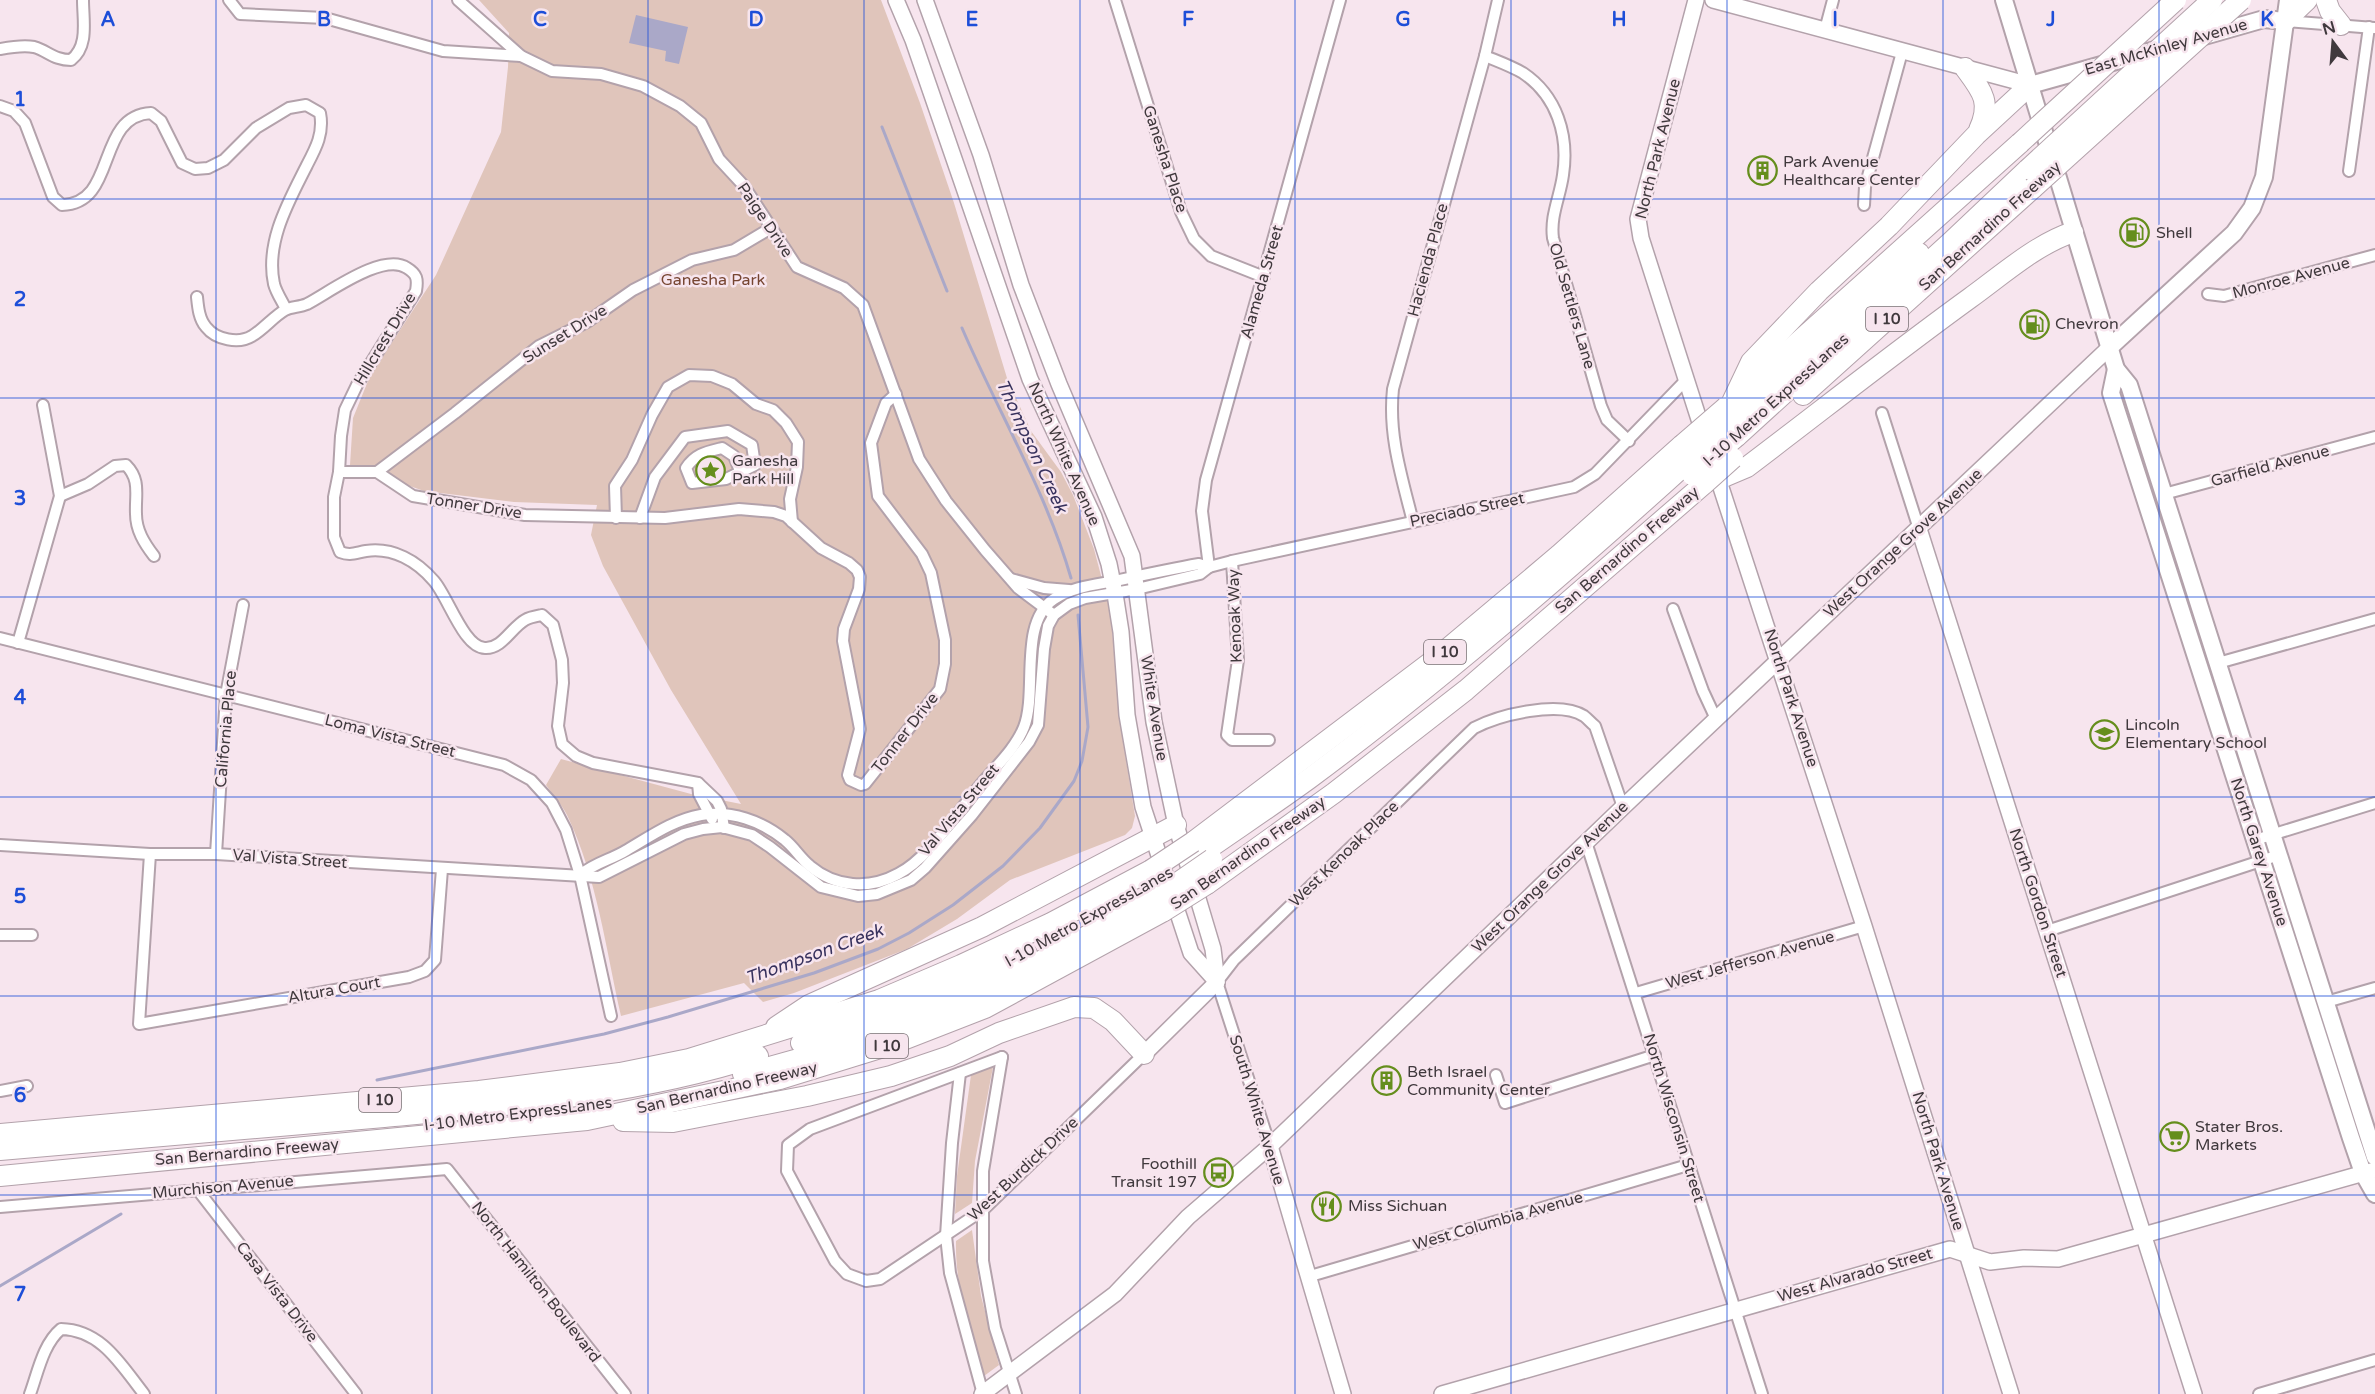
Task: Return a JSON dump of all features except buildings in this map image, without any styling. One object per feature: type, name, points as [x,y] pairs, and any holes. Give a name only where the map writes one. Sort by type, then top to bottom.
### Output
[{"type":"highway","name":"I-10 Metro ExpressLanes","points":[[0,1164],[481,1121],[660,1095],[767,1068],[871,1035],[1002,981],[1057,954],[1158,890],[1201,852],[1253,834],[1316,788],[1545,606],[1736,431],[1945,229],[1951,205],[2176,0]]},
{"type":"highway","points":[[2030,179],[2212,0]]},
{"type":"highway","name":"San Bernardino Freeway","points":[[0,1134],[490,1089],[620,1073],[689,1059],[879,1000],[1052,923],[1158,890],[1207,884],[1334,793],[1466,690],[1736,431],[2241,0]]},
{"type":"highway","points":[[2285,21],[2307,0]]},
{"type":"highway","points":[[2326,0],[2330,11],[2341,25]]},
{"type":"highway","points":[[1965,68],[1978,85],[1985,101],[1986,115],[1976,135]]},
{"type":"highway","points":[[1736,431],[1751,362],[1819,291],[1889,226],[1976,135],[2030,85]]},
{"type":"highway","points":[[1693,471],[1736,431],[1938,321],[2035,250],[2058,237],[2073,232]]},
{"type":"highway","name":"San Bernardino Freeway","points":[[0,1176],[587,1120],[780,1079],[890,1045],[985,1008],[1158,890],[1559,555],[1693,471]]},
{"type":"highway","points":[[756,1040],[809,1005],[982,927],[1176,825]]},
{"type":"highway","name":"I-10 Metro ExpressLanes","points":[[0,1150],[528,1103],[580,1097],[660,1082],[744,1061],[869,1020],[948,989],[1158,890]]},
{"type":"highway","points":[[587,1120],[673,1122],[807,1096],[891,1076],[950,1056],[999,1034],[1074,1007],[1094,1008],[1113,1021],[1144,1054]]},
{"type":"main road","name":"North Garey Avenue","points":[[2004,0],[2109,348],[2116,369],[2129,385],[2375,1157]]},
{"type":"main road","points":[[2109,348],[2234,233],[2252,208],[2264,177],[2288,0]]},
{"type":"main road","name":"East McKinley Avenue","points":[[2030,85],[2264,19],[2285,21]]},
{"type":"main road","name":"North Garey Avenue","points":[[2116,369],[2111,393],[2261,860],[2375,1194]]},
{"type":"street","points":[[0,49],[15,46],[36,47],[59,60],[71,60],[80,54],[83,42],[83,0]]},
{"type":"street","points":[[230,0],[240,14],[325,18],[443,51],[521,56]]},
{"type":"street","name":"Paige Drive","points":[[458,0],[521,56],[552,71],[601,74],[644,86],[680,106],[700,123],[719,159],[744,186],[797,267],[844,288],[863,305],[919,459],[946,501],[1011,579],[1054,615]]},
{"type":"street","name":"North White Avenue","points":[[896,0],[920,62],[1030,379],[1094,517],[1114,587],[1121,632],[1127,715],[1143,807],[1191,953],[1217,982]]},
{"type":"street","name":"North White Avenue","points":[[925,0],[981,155],[1022,285],[1059,384],[1132,556],[1136,583]]},
{"type":"street","name":"Ganesha Place","points":[[1114,0],[1181,212],[1194,239],[1211,256],[1264,277]]},
{"type":"street","name":"Alameda Street","points":[[1209,567],[1202,511],[1206,480],[1340,0]]},
{"type":"street","name":"Hacienda Place","points":[[1413,522],[1393,438],[1390,413],[1393,390],[1485,56],[1498,0]]},
{"type":"street","name":"North Park Avenue","points":[[1696,0],[1638,219],[1641,238],[1864,926],[2011,1394]]},
{"type":"street","points":[[1713,0],[2030,85]]},
{"type":"street","points":[[1825,30],[1833,0]]},
{"type":"street","name":"East McKinley Avenue","points":[[2285,21],[2372,28]]},
{"type":"street","points":[[2349,171],[2372,28]]},
{"type":"street","points":[[1864,205],[1865,187],[1902,52]]},
{"type":"street","name":"Old Settlers Lane","points":[[1485,56],[1531,79],[1552,102],[1558,118],[1565,151],[1563,175],[1551,225],[1553,238],[1600,406],[1607,420],[1629,441]]},
{"type":"street","points":[[0,106],[14,111],[26,123],[53,197],[62,205],[73,205],[87,198],[98,183],[116,137],[128,121],[141,114],[151,114],[161,121],[182,164],[195,169],[208,168],[224,160],[256,128],[289,108],[306,105],[320,113],[322,125],[319,141],[277,229],[273,256],[274,284],[286,309],[252,336],[241,341],[215,335],[206,327],[197,297]]},
{"type":"street","name":"Sunset Drive","points":[[376,472],[539,346],[587,322],[633,290],[692,260],[734,250],[771,228]]},
{"type":"street","name":"Monroe Avenue","points":[[2208,294],[2224,296],[2375,255]]},
{"type":"street","name":"Hillcrest Drive","points":[[286,309],[303,305],[387,263],[402,265],[414,272],[418,281],[416,291],[357,385],[345,410],[339,472],[334,497],[334,537],[340,552],[350,555],[383,550],[401,555],[420,567],[445,595],[468,639],[477,647],[487,649],[498,645],[527,618],[542,615],[553,625],[562,660],[563,683],[558,726],[562,744],[576,756],[593,763],[698,783],[699,794],[716,814],[720,828]]},
{"type":"street","name":"West Orange Grove Avenue","points":[[983,1394],[1115,1294],[1188,1217],[1270,1146],[1586,842],[2109,348]]},
{"type":"street","points":[[616,518],[615,486],[632,460],[652,415],[668,387],[689,375],[712,376],[732,384],[756,405],[773,410],[786,423],[798,442],[797,467],[790,499],[792,522]]},
{"type":"street","name":"Preciado Street","points":[[1114,587],[1200,574],[1209,567],[1233,561],[1574,487],[1595,474],[1686,380]]},
{"type":"street","name":"Tonner Drive","points":[[376,472],[412,496],[525,515],[664,518],[739,509],[774,512],[786,516],[821,548],[849,563],[857,570],[860,577],[859,589],[844,629],[843,641],[860,729],[849,775],[850,780],[861,785],[865,784],[940,689],[945,664],[945,640],[931,573],[922,554],[878,496],[871,443],[886,403],[896,394]]},
{"type":"street","points":[[18,643],[60,496],[43,405]]},
{"type":"street","name":"North Gordon Street","points":[[1882,413],[2194,1394]]},
{"type":"street","points":[[640,518],[654,477],[686,437],[728,430],[752,445],[755,465],[726,480],[692,483],[686,468],[692,459],[701,453],[722,448],[734,456],[740,471]]},
{"type":"street","name":"Garfield Avenue","points":[[2164,494],[2375,437]]},
{"type":"street","points":[[60,496],[115,466],[126,465],[134,473],[137,484],[136,515],[139,530],[143,542],[153,556]]},
{"type":"street","points":[[339,472],[376,472]]},
{"type":"street","name":"Kenoak Way","points":[[1233,561],[1238,660],[1227,735],[1232,740],[1269,740]]},
{"type":"street","points":[[1011,579],[1044,588],[1072,590],[1114,587]]},
{"type":"street","name":"White Avenue","points":[[1136,583],[1154,722],[1176,825]]},
{"type":"street","points":[[1054,615],[1068,604],[1114,587]]},
{"type":"street","points":[[1045,608],[1053,599],[1072,590]]},
{"type":"street","name":"California Place","points":[[216,854],[226,695],[243,605]]},
{"type":"street","name":"Val Vista Street","points":[[580,875],[593,864],[624,852],[674,823],[716,814],[745,817],[758,823],[786,840],[809,865],[822,875],[844,884],[864,884],[888,879],[911,866],[926,851],[1024,727],[1030,703],[1031,644],[1045,608]]},
{"type":"street","points":[[1673,609],[1703,691],[1716,719]]},
{"type":"street","name":"Val Vista Street","points":[[0,845],[150,854],[216,854],[599,877],[684,834],[720,828],[752,835],[821,887],[858,896],[877,894],[911,880],[925,868],[1018,759],[1036,732],[1044,650],[1048,626],[1054,615]]},
{"type":"street","points":[[2218,663],[2375,619]]},
{"type":"street","name":"Loma Vista Street","points":[[0,638],[504,765],[531,780],[552,802],[566,830],[580,875],[611,1016]]},
{"type":"street","name":"West Kenoak Place","points":[[1217,982],[1234,960],[1474,728],[1490,720],[1534,711],[1574,712],[1585,716],[1594,726],[1623,807]]},
{"type":"street","points":[[2255,840],[2375,803]]},
{"type":"street","points":[[752,835],[758,823]]},
{"type":"street","name":"South White Avenue","points":[[1176,825],[1213,949],[1217,982],[1270,1146],[1343,1394]]},
{"type":"street","name":"North Wisconsin Street","points":[[1586,842],[1656,1055],[1688,1165],[1762,1394]]},
{"type":"street","name":"Altura Court","points":[[150,854],[139,1023],[409,977],[425,971],[435,960],[442,869]]},
{"type":"street","points":[[2047,931],[2280,855]]},
{"type":"street","name":"West Jefferson Avenue","points":[[1636,993],[1864,926]]},
{"type":"street","points":[[0,935],[32,935]]},
{"type":"street","name":"West Burdick Drive","points":[[983,1210],[983,1171],[1002,1057],[810,1130],[788,1145],[787,1171],[835,1261],[847,1274],[866,1281],[880,1279],[983,1210],[1217,982]]},
{"type":"street","points":[[2326,1002],[2375,988]]},
{"type":"street","points":[[1496,1076],[1505,1103],[1656,1055]]},
{"type":"street","points":[[960,1073],[952,1143],[946,1236],[950,1273],[983,1394]]},
{"type":"street","points":[[0,1091],[27,1086]]},
{"type":"street","name":"West Columbia Avenue","points":[[1308,1277],[1688,1165]]},
{"type":"street","name":"Murchison Avenue","points":[[0,1207],[447,1169]]},
{"type":"street","name":"North Hamilton Boulevard","points":[[447,1169],[625,1394]]},
{"type":"street","name":"West Alvarado Street","points":[[1442,1394],[1950,1249],[1990,1262],[2025,1258],[2058,1259],[2369,1171]]},
{"type":"street","name":"Casa Vista Drive","points":[[198,1189],[356,1394]]},
{"type":"street","points":[[983,1210],[983,1261],[995,1328],[1016,1394]]},
{"type":"street","points":[[30,1394],[49,1344],[61,1329],[75,1329],[94,1337],[110,1350],[144,1394]]},
{"type":"street","points":[[2259,1394],[2375,1360]]},
{"type":"green space","name":"Ganesha Park","points":[[479,0],[881,0],[920,103],[954,203],[1007,378],[1031,431],[1061,472],[1073,495],[1094,549],[1110,610],[1122,735],[1135,816],[1132,828],[1125,835],[1010,880],[957,919],[907,949],[794,993],[763,1002],[744,983],[621,1016],[600,914],[586,863],[567,815],[546,785],[561,759],[691,794],[741,804],[671,690],[603,566],[591,535],[597,505],[514,502],[424,491],[350,465],[353,418],[370,376],[436,275],[501,132],[509,33]]},
{"type":"green space","points":[[993,1067],[975,1161],[972,1203],[955,1214],[957,1176],[971,1075]]},
{"type":"green space","points":[[972,1230],[981,1296],[999,1365],[984,1376],[964,1310],[956,1258],[956,1241]]},
{"type":"water","points":[[636,15],[688,27],[679,64],[665,61],[666,51],[629,43]]},
{"type":"waterway","name":"Thompson Creek","points":[[882,127],[947,291]]},
{"type":"waterway","name":"Thompson Creek","points":[[962,328],[1035,483],[1061,546],[1071,578]]},
{"type":"waterway","name":"Thompson Creek","points":[[377,1080],[604,1034],[814,973],[878,949],[909,933],[953,905],[1003,866],[1040,828],[1074,781],[1082,761],[1088,727],[1078,615]]},
{"type":"waterway","name":"Thompson Creek","points":[[0,1286],[121,1214]]},
{"type":"place","name":"Park Avenue Healthcare Center","points":[[1762,171]]},
{"type":"place","name":"Shell","points":[[2135,233]]},
{"type":"place","name":"Chevron","points":[[2034,324]]},
{"type":"place","name":"Ganesha Park Hill","points":[[711,470]]},
{"type":"place","name":"Lincoln Elementary School","points":[[2104,734]]},
{"type":"place","name":"Beth Israel Community Center","points":[[1386,1081]]},
{"type":"place","name":"Stater Bros. Markets","points":[[2174,1136]]},
{"type":"place","name":"Foothill Transit 197","points":[[1218,1173]]},
{"type":"place","name":"Miss Sichuan","points":[[1327,1206]]}]
